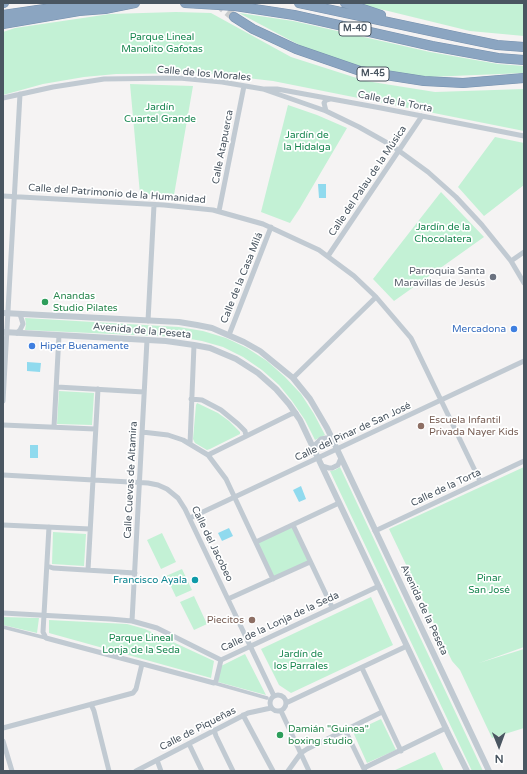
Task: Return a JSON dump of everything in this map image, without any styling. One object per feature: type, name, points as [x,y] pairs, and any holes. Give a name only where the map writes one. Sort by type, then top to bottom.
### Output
[{"type":"highway","points":[[3,15],[78,4],[108,3]]},
{"type":"highway","points":[[3,24],[79,11],[106,9],[135,3]]},
{"type":"highway","name":"M-40","points":[[185,3],[235,6],[294,15],[432,46],[498,58],[524,60]]},
{"type":"highway","name":"M-40","points":[[299,3],[463,38],[524,47]]},
{"type":"highway","points":[[345,3],[376,14],[446,31],[463,38]]},
{"type":"highway","name":"M-45","points":[[234,17],[253,29],[296,49],[360,71],[424,81],[463,83],[524,78]]},
{"type":"street","name":"Calle de los Morales","points":[[3,98],[77,83],[124,78],[179,78],[263,89],[326,111],[359,127],[398,150],[428,172],[456,197],[482,224],[511,261],[524,283]]},
{"type":"street","name":"Calle Atapuerca","points":[[219,211],[244,86]]},
{"type":"street","name":"Calle de la Torta","points":[[263,89],[277,89],[524,136]]},
{"type":"street","points":[[3,401],[5,313],[15,197],[20,94]]},
{"type":"street","points":[[326,111],[324,103],[326,100],[331,99]]},
{"type":"street","name":"Calle del Palau de la Música","points":[[328,256],[422,116]]},
{"type":"street","name":"Calle del Patrimonio de la Humanidad","points":[[3,196],[154,205],[219,211],[271,227],[320,250],[354,276],[376,297],[411,338],[480,481]]},
{"type":"street","points":[[148,321],[154,205]]},
{"type":"street","name":"Calle de la Casa Milá","points":[[229,335],[271,227]]},
{"type":"street","points":[[511,261],[524,252]]},
{"type":"street","points":[[293,378],[376,297]]},
{"type":"street","name":"Avenida de la Peseta","points":[[5,313],[197,324],[229,335],[260,351],[293,378],[320,414],[333,440],[489,771]]},
{"type":"street","points":[[17,333],[23,324],[20,314]]},
{"type":"street","name":"Avenida de la Peseta","points":[[5,332],[166,341],[194,345],[222,353],[236,359],[258,373],[276,389],[296,413],[315,450],[467,771]]},
{"type":"street","points":[[54,427],[59,335]]},
{"type":"street","name":"Calle Cuevas de Altamira","points":[[132,621],[147,340]]},
{"type":"street","points":[[190,444],[194,345]]},
{"type":"street","name":"Calle del Pinar de San José","points":[[190,518],[524,361]]},
{"type":"street","points":[[57,387],[144,392]]},
{"type":"street","points":[[88,570],[98,389]]},
{"type":"street","points":[[192,399],[202,400],[221,410],[245,431],[246,436]]},
{"type":"street","points":[[208,455],[291,414],[296,413]]},
{"type":"street","points":[[3,425],[96,429]]},
{"type":"street","points":[[142,432],[168,435],[190,444],[208,455],[219,468],[235,497],[273,579]]},
{"type":"street","points":[[315,450],[316,444],[321,439],[326,438],[333,440]]},
{"type":"street","points":[[322,466],[332,468],[338,464],[341,458]]},
{"type":"street","name":"Calle de la Torta","points":[[375,531],[524,460]]},
{"type":"street","name":"Calle del Jacobeo","points":[[3,475],[139,482],[158,485],[168,489],[178,498],[190,518],[274,696]]},
{"type":"street","points":[[256,542],[339,503]]},
{"type":"street","points":[[3,525],[90,529]]},
{"type":"street","points":[[293,525],[332,607]]},
{"type":"street","points":[[46,638],[43,632],[49,527]]},
{"type":"street","points":[[228,599],[310,562]]},
{"type":"street","points":[[47,566],[50,568],[135,573]]},
{"type":"street","name":"Calle de la Lonja de la Seda","points":[[3,613],[132,621],[157,628],[221,660],[379,586]]},
{"type":"street","points":[[3,627],[267,698]]},
{"type":"street","points":[[286,703],[408,646]]},
{"type":"street","points":[[214,683],[216,681],[221,660]]},
{"type":"street","points":[[3,728],[133,693],[136,689],[142,664]]},
{"type":"street","points":[[362,668],[401,751]]},
{"type":"street","points":[[274,696],[282,696],[286,703],[285,708],[276,712],[270,708],[269,702],[274,696]]},
{"type":"street","points":[[91,704],[109,771]]},
{"type":"street","name":"Calle de Piqueñas","points":[[136,771],[251,712],[270,708]]},
{"type":"street","points":[[281,711],[308,768],[301,771]]},
{"type":"street","points":[[288,771],[301,753],[382,712]]},
{"type":"street","points":[[243,716],[273,771]]},
{"type":"street","points":[[345,730],[364,770],[446,728]]},
{"type":"street","points":[[214,730],[233,771]]},
{"type":"street","points":[[3,741],[12,771]]},
{"type":"street","points":[[188,744],[202,771]]},
{"type":"street","points":[[157,760],[161,771]]},
{"type":"green space","points":[[339,3],[524,3],[524,36],[470,31],[384,10]]},
{"type":"green space","name":"Parque Lineal Manolito Gafotas","points":[[176,12],[211,13],[291,57],[366,81],[435,92],[524,89],[524,131],[273,81],[204,73],[116,74],[84,77],[43,84],[3,95],[3,32],[15,28],[110,14]]},
{"type":"green space","points":[[239,13],[293,21],[430,52],[498,64],[524,66],[524,73],[429,77],[366,69],[303,47]]},
{"type":"green space","name":"Jardín Cuartel Grande","points":[[130,84],[193,86],[174,195],[140,194]]},
{"type":"green space","name":"Jardín de la Hidalga","points":[[288,105],[317,115],[347,128],[290,223],[261,212]]},
{"type":"green space","points":[[495,137],[524,143],[524,185],[484,216],[458,187]]},
{"type":"green space","name":"Jardín de la Chocolatera","points":[[441,192],[484,237],[394,301],[373,279]]},
{"type":"green space","points":[[25,318],[179,327],[203,331],[226,338],[247,348],[267,361],[285,377],[301,394],[325,435],[315,440],[305,420],[279,385],[262,370],[243,357],[223,347],[179,337],[25,330]]},
{"type":"green space","points":[[59,391],[94,393],[92,425],[57,424]]},
{"type":"green space","points":[[197,403],[218,413],[229,421],[240,432],[240,434],[207,450],[195,443],[193,439]]},
{"type":"green space","points":[[340,467],[483,771],[472,771],[330,471]]},
{"type":"green space","name":"Pinar San José","points":[[524,467],[524,647],[479,663],[524,649],[524,728],[492,738],[460,670],[452,661],[389,529]]},
{"type":"green space","points":[[293,525],[310,562],[273,579],[256,542]]},
{"type":"green space","points":[[53,532],[86,534],[84,566],[52,564]]},
{"type":"green space","points":[[162,533],[176,562],[161,569],[147,540]]},
{"type":"green space","points":[[182,569],[192,590],[176,597],[166,576]]},
{"type":"green space","points":[[194,596],[207,624],[194,630],[180,602]]},
{"type":"green space","name":"Jardín de los Parrales","points":[[371,597],[393,645],[291,693],[279,685],[261,649]]},
{"type":"green space","points":[[3,617],[39,618],[37,633],[3,625]]},
{"type":"green space","name":"Parque Lineal Lonja de la Seda","points":[[49,620],[127,624],[145,629],[214,661],[211,678],[49,633]]},
{"type":"green space","points":[[245,654],[266,695],[218,682],[221,666]]},
{"type":"green space","points":[[381,719],[396,750],[367,763],[353,732]]},
{"type":"green space","points":[[435,752],[444,771],[393,771]]},
{"type":"water","points":[[318,184],[326,184],[326,198],[319,198]]},
{"type":"water","points":[[27,362],[41,363],[40,372],[27,371]]},
{"type":"water","points":[[30,445],[38,445],[38,458],[30,458]]},
{"type":"water","points":[[301,486],[306,499],[299,502],[293,490]]},
{"type":"water","points":[[229,528],[233,536],[222,541],[218,533]]},
{"type":"tunnel","points":[[217,3],[234,17]]},
{"type":"place","name":"Parroquia Santa Maravillas de Jesús","points":[[493,277]]},
{"type":"place","name":"Anandas Studio Pilates","points":[[45,302]]},
{"type":"place","name":"Mercadona","points":[[514,329]]},
{"type":"place","name":"Hiper Buenamente","points":[[32,346]]},
{"type":"place","name":"Escuela Infantil Privada Nayer Kids","points":[[421,426]]},
{"type":"place","name":"Francisco Ayala","points":[[195,580]]},
{"type":"place","name":"Piecitos","points":[[252,620]]},
{"type":"place","name":"Damián \"Guinea\" boxing studio","points":[[280,735]]}]
